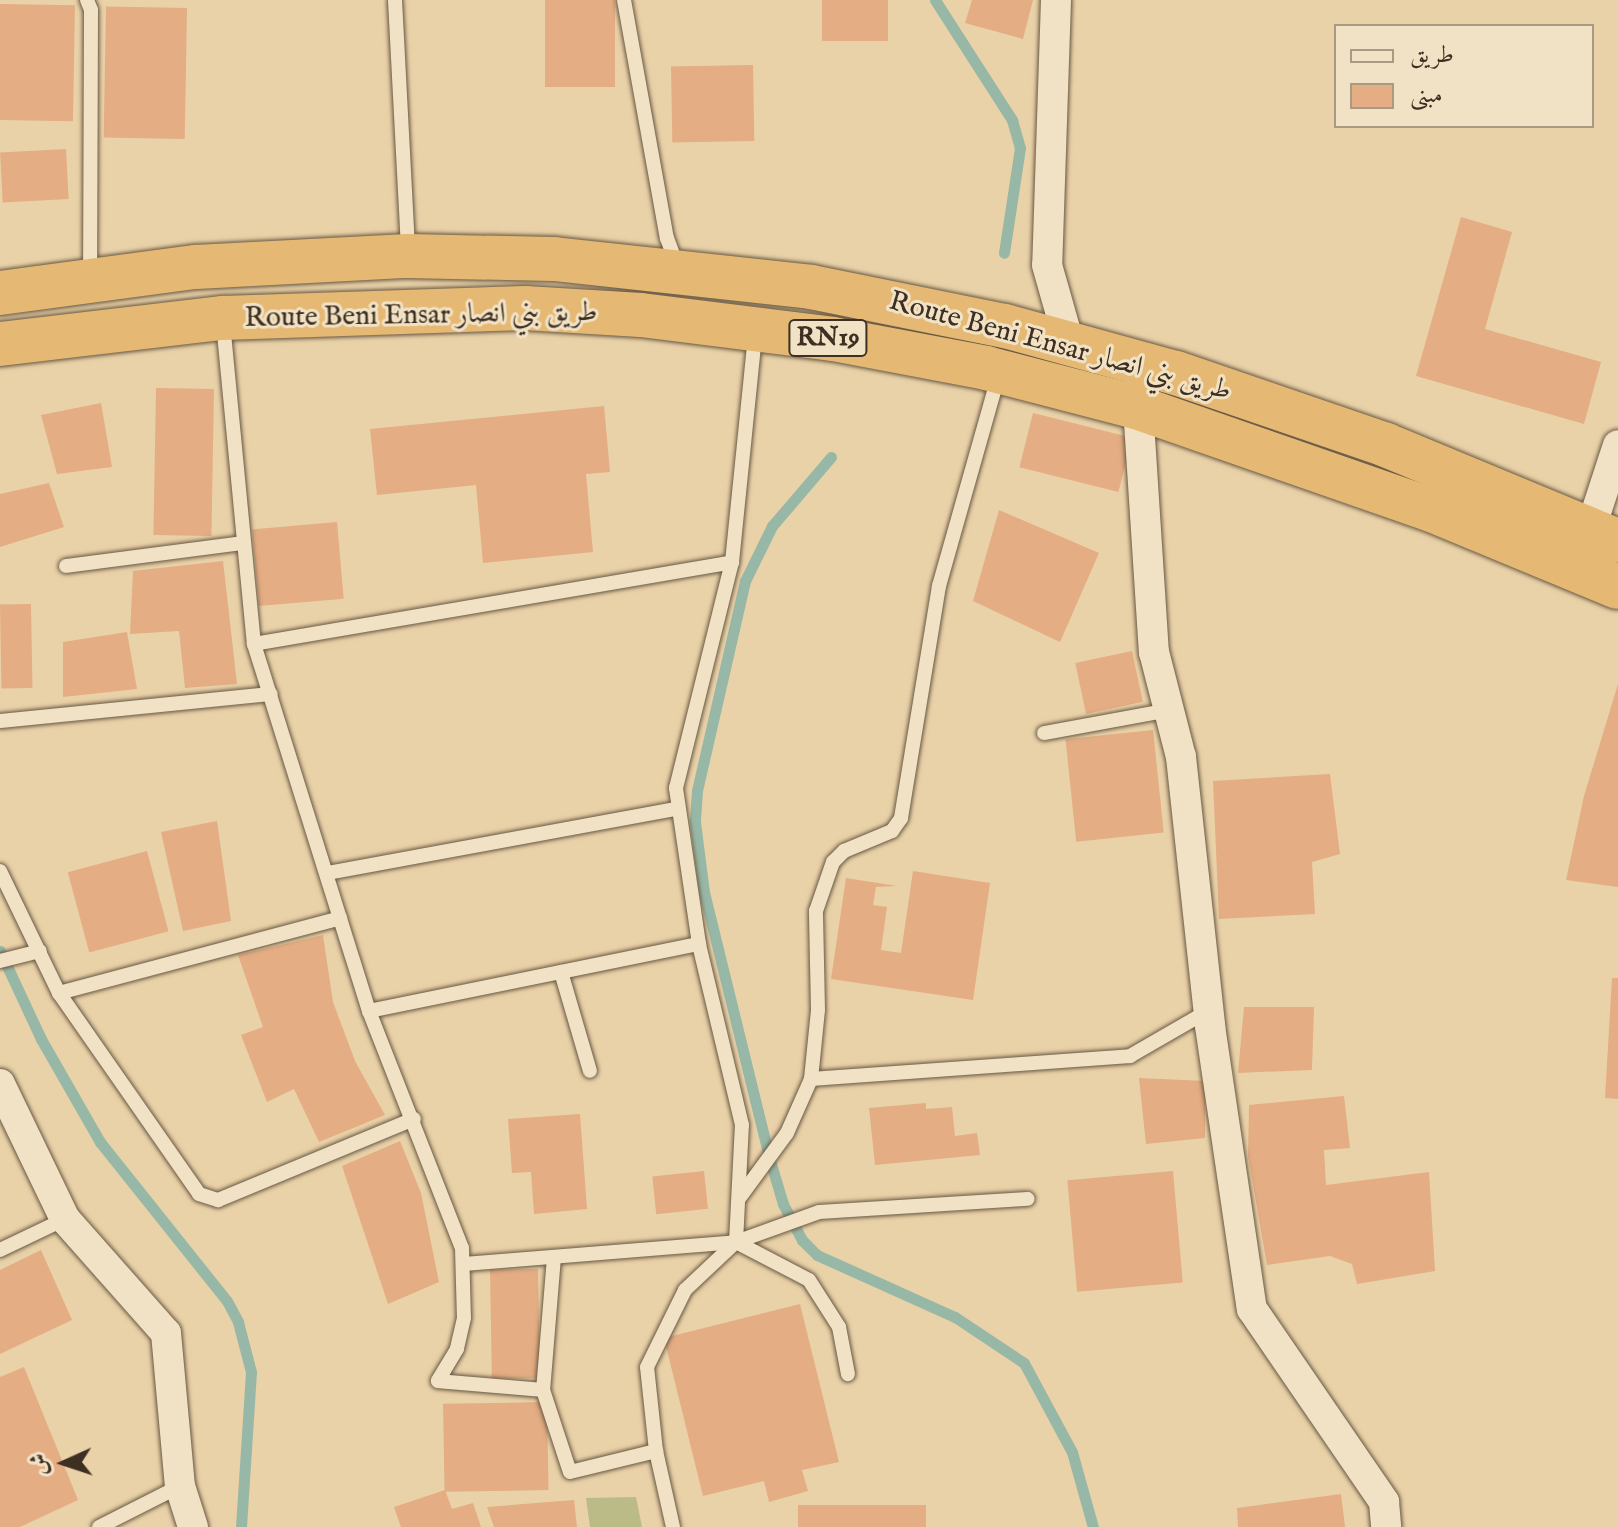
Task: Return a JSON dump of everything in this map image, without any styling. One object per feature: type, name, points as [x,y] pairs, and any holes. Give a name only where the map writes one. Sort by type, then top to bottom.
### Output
[{"type":"highway","name":"Route Beni Ensar طريق بني انصار","points":[[0,293],[90,279],[272,261],[408,256],[679,270],[876,299],[1069,343],[1137,362],[1386,445],[1595,547],[1618,587]]},
{"type":"highway","points":[[408,256],[410,310]]},
{"type":"highway","name":"Route Beni Ensar طريق بني انصار","points":[[0,344],[223,318],[410,310],[583,311],[755,328],[999,372],[1136,407],[1315,466],[1595,547]]},
{"type":"street","points":[[1056,0],[1047,265],[1069,343]]},
{"type":"street","points":[[1137,362],[1136,407],[1154,652],[1181,757],[1208,1011],[1252,1309],[1384,1502],[1386,1527]]},
{"type":"street","points":[[1595,547],[1618,445]]},
{"type":"street","points":[[0,1084],[65,1219],[166,1333],[185,1513]]},
{"type":"lane","points":[[87,0],[91,10],[90,279]]},
{"type":"lane","points":[[395,0],[408,256]]},
{"type":"lane","points":[[624,0],[667,238],[679,270]]},
{"type":"lane","points":[[223,318],[254,644],[369,1011],[414,1119],[464,1264],[464,1318],[457,1349],[438,1381],[543,1390]]},
{"type":"lane","points":[[673,1527],[656,1451],[647,1367],[685,1290],[736,1242],[742,1125],[699,944],[676,788],[732,562],[755,328]]},
{"type":"lane","points":[[740,1198],[787,1133],[811,1079],[818,1010],[816,911],[833,862],[844,851],[892,831],[901,818],[939,586],[999,372]]},
{"type":"lane","points":[[66,566],[243,543]]},
{"type":"lane","points":[[254,644],[732,562]]},
{"type":"lane","points":[[0,721],[271,694]]},
{"type":"lane","points":[[1044,733],[1169,710]]},
{"type":"lane","points":[[327,873],[677,809]]},
{"type":"lane","points":[[0,871],[33,953],[199,1194],[218,1200],[414,1119]]},
{"type":"lane","points":[[59,993],[340,918]]},
{"type":"lane","points":[[369,1011],[699,944]]},
{"type":"lane","points":[[0,961],[33,953]]},
{"type":"lane","points":[[561,972],[590,1071]]},
{"type":"lane","points":[[811,1079],[1130,1056],[1208,1011]]},
{"type":"lane","points":[[464,1264],[736,1242],[803,1216],[1028,1199]]},
{"type":"lane","points":[[0,1250],[65,1219]]},
{"type":"lane","points":[[736,1242],[809,1280],[839,1327],[848,1374]]},
{"type":"lane","points":[[554,1257],[543,1390],[570,1472],[656,1451]]},
{"type":"lane","points":[[99,1527],[185,1513]]},
{"type":"green space","points":[[636,1497],[642,1527],[590,1527],[586,1498]]},
{"type":"building","points":[[545,0],[615,0],[615,87],[545,87]]},
{"type":"building","points":[[822,0],[888,0],[888,41],[822,41]]},
{"type":"building","points":[[972,0],[1033,0],[1023,39],[965,23]]},
{"type":"building","points":[[0,4],[75,5],[73,121],[0,120]]},
{"type":"building","points":[[106,7],[187,8],[185,139],[104,138]]},
{"type":"building","points":[[753,65],[754,141],[672,142],[671,66]]},
{"type":"building","points":[[66,149],[69,199],[3,202],[0,152]]},
{"type":"building","points":[[1461,217],[1512,232],[1485,329],[1601,362],[1584,424],[1416,376]]},
{"type":"building","points":[[156,388],[214,389],[211,536],[153,535]]},
{"type":"building","points":[[101,403],[112,467],[57,474],[41,415]]},
{"type":"building","points":[[604,406],[610,472],[586,474],[593,552],[483,563],[476,485],[377,495],[370,429]]},
{"type":"building","points":[[1033,413],[1132,438],[1118,492],[1019,467]]},
{"type":"building","points":[[49,483],[64,527],[0,547],[0,494]]},
{"type":"building","points":[[999,510],[1099,553],[1060,642],[973,601]]},
{"type":"building","points":[[337,522],[344,599],[259,606],[252,529]]},
{"type":"building","points":[[223,561],[237,684],[185,688],[179,631],[130,634],[133,571]]},
{"type":"building","points":[[31,604],[32,688],[1,689],[0,605]]},
{"type":"building","points":[[127,632],[137,689],[63,697],[63,642]]},
{"type":"building","points":[[1132,651],[1143,702],[1086,714],[1075,663]]},
{"type":"building","points":[[1618,684],[1618,887],[1566,880],[1584,796]]},
{"type":"building","points":[[1153,730],[1164,832],[1076,842],[1065,739]]},
{"type":"building","points":[[1330,774],[1340,854],[1312,862],[1315,914],[1219,919],[1213,781]]},
{"type":"building","points":[[217,821],[231,921],[183,931],[161,832]]},
{"type":"building","points":[[147,851],[168,931],[89,952],[68,872]]},
{"type":"building","points":[[913,871],[990,883],[973,1000],[831,979],[846,878],[897,886],[876,887],[873,905],[887,907],[881,950],[901,953]]},
{"type":"building","points":[[323,935],[333,1002],[355,1061],[385,1115],[319,1142],[294,1089],[267,1102],[241,1035],[263,1027],[238,955]]},
{"type":"building","points":[[1612,978],[1618,978],[1618,1099],[1605,1098]]},
{"type":"building","points":[[1244,1007],[1314,1007],[1312,1070],[1238,1073]]},
{"type":"building","points":[[1139,1078],[1205,1081],[1205,1138],[1146,1144]]},
{"type":"building","points":[[1344,1096],[1350,1148],[1324,1150],[1326,1185],[1429,1172],[1435,1271],[1357,1284],[1352,1264],[1330,1256],[1267,1265],[1248,1156],[1249,1105]]},
{"type":"building","points":[[926,1103],[926,1109],[952,1107],[955,1136],[977,1133],[980,1155],[875,1165],[869,1108]]},
{"type":"building","points":[[580,1114],[587,1209],[534,1214],[531,1172],[512,1173],[508,1119]]},
{"type":"building","points":[[400,1141],[421,1193],[439,1282],[388,1304],[342,1166]]},
{"type":"building","points":[[704,1171],[708,1209],[656,1214],[652,1176]]},
{"type":"building","points":[[1173,1171],[1183,1283],[1077,1292],[1067,1180]]},
{"type":"building","points":[[41,1250],[72,1320],[0,1354],[0,1270]]},
{"type":"building","points":[[538,1269],[540,1378],[492,1379],[490,1270]]},
{"type":"building","points":[[800,1304],[839,1462],[802,1470],[808,1491],[769,1502],[764,1481],[703,1496],[664,1338]]},
{"type":"building","points":[[24,1367],[78,1500],[20,1527],[0,1527],[0,1377]]},
{"type":"building","points":[[547,1402],[549,1490],[445,1492],[443,1404]]},
{"type":"building","points":[[445,1490],[452,1509],[473,1503],[481,1527],[401,1527],[394,1507]]},
{"type":"building","points":[[1341,1494],[1345,1527],[1238,1527],[1237,1508]]},
{"type":"building","points":[[574,1500],[577,1527],[494,1527],[487,1507]]},
{"type":"building","points":[[798,1505],[926,1505],[926,1527],[798,1527]]},
{"type":"waterway","points":[[935,0],[1012,120],[1020,148],[1004,253]]},
{"type":"waterway","points":[[831,457],[772,526],[745,581],[697,791],[695,822],[704,892],[769,1157],[783,1204],[802,1240],[817,1255],[955,1317],[1024,1363],[1072,1452],[1093,1527]]},
{"type":"waterway","points":[[0,951],[41,1039],[100,1142],[227,1301],[238,1322],[251,1372],[241,1527]]}]
